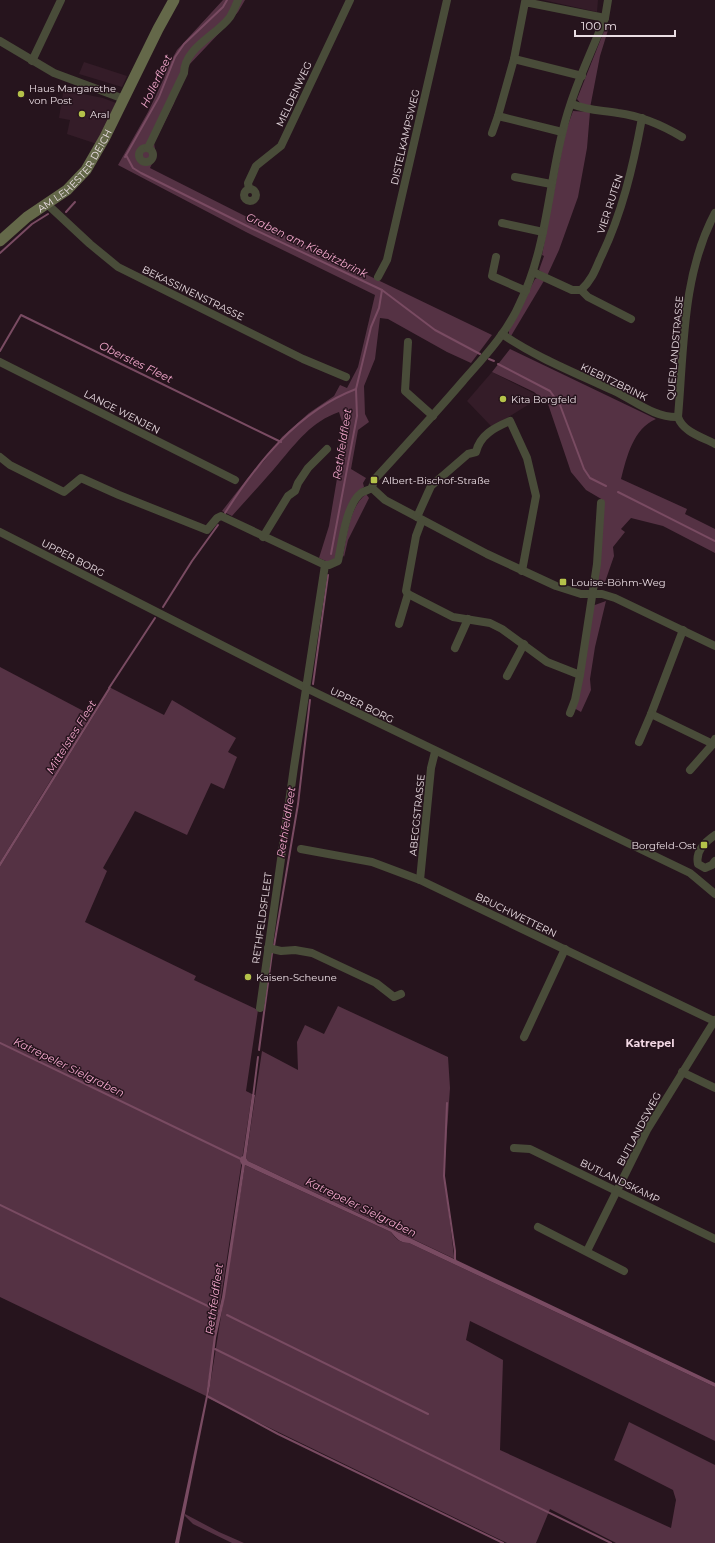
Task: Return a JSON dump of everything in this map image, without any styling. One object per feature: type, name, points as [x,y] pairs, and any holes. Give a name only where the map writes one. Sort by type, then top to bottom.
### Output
[{"type":"street","points":[[32,61],[61,0]]},
{"type":"street","name":"AM LEHESTER DEICH","points":[[0,241],[27,217],[67,190],[86,170],[105,137],[158,29],[174,0]]},
{"type":"street","points":[[148,148],[184,73],[184,65],[193,52],[230,17],[238,0]]},
{"type":"street","name":"MELDENWEG","points":[[249,189],[248,183],[256,166],[281,146],[350,0]]},
{"type":"street","name":"DISTELKAMPSWEG","points":[[378,277],[387,260],[447,0]]},
{"type":"street","points":[[374,491],[374,480],[433,416],[502,334],[514,316],[526,291],[544,232],[550,184],[562,132],[605,18],[608,0]]},
{"type":"street","points":[[492,133],[514,60],[525,2],[605,18]]},
{"type":"street","points":[[0,42],[54,73],[124,99]]},
{"type":"street","points":[[514,60],[582,76]]},
{"type":"street","points":[[572,104],[596,112],[618,113],[642,118],[663,125],[682,137]]},
{"type":"street","points":[[498,116],[562,132]]},
{"type":"street","name":"VIER RUTEN","points":[[581,290],[589,283],[614,228],[628,187],[642,118]]},
{"type":"street","points":[[515,177],[550,184]]},
{"type":"street","name":"BEKASSINENSTRASSE","points":[[47,204],[90,244],[118,267],[281,349],[346,377]]},
{"type":"street","name":"QUERLANDSTRASSE","points":[[678,417],[684,328],[692,275],[704,234],[715,213]]},
{"type":"street","points":[[502,223],[544,232]]},
{"type":"street","points":[[496,258],[492,276],[526,291]]},
{"type":"street","points":[[533,272],[572,290],[581,290],[588,297],[631,319]]},
{"type":"street","name":"KIEBITZBRINK","points":[[502,334],[538,356],[662,416],[678,417]]},
{"type":"street","points":[[408,342],[405,390],[433,416]]},
{"type":"street","name":"LANGE WENJEN","points":[[0,362],[236,480]]},
{"type":"street","points":[[678,417],[681,424],[685,428],[715,444]]},
{"type":"street","points":[[399,624],[408,594],[406,591],[419,519],[431,486],[468,454],[476,452],[478,442],[489,432],[510,421],[527,458],[536,496],[522,571]]},
{"type":"street","points":[[263,537],[288,496],[295,491],[298,483],[308,468],[327,449]]},
{"type":"street","points":[[0,457],[10,465],[64,492],[81,478],[119,495],[207,530],[217,518],[221,516],[325,565],[329,565],[338,560],[347,519],[355,500],[362,493],[374,491],[385,500],[419,519],[522,571],[571,592],[602,594],[615,598],[715,646]]},
{"type":"street","points":[[570,713],[575,700],[580,675],[600,543],[599,522],[601,503]]},
{"type":"street","name":"UPPER BORG","points":[[0,532],[435,752],[690,873],[715,894]]},
{"type":"street","name":"RETHFELDSFLEET","points":[[260,1008],[325,565]]},
{"type":"street","points":[[408,594],[453,616],[490,623],[502,629],[524,644],[547,662],[580,675]]},
{"type":"street","points":[[455,648],[468,619]]},
{"type":"street","points":[[639,742],[683,630]]},
{"type":"street","points":[[507,676],[524,644]]},
{"type":"street","points":[[651,714],[714,742],[690,770]]},
{"type":"street","name":"ABEGGSTRASSE","points":[[420,880],[431,768],[435,752]]},
{"type":"street","points":[[715,835],[698,852],[696,858],[698,864],[705,868],[712,865],[715,861]]},
{"type":"street","name":"BRUCHWETTERN","points":[[301,849],[372,862],[420,880],[715,1020]]},
{"type":"street","points":[[690,873],[698,864]]},
{"type":"street","points":[[268,948],[281,952],[295,950],[312,953],[376,983],[394,997],[401,994]]},
{"type":"street","points":[[524,1037],[565,949]]},
{"type":"street","name":"BUTLANDSWEG","points":[[586,1251],[618,1192],[647,1130],[715,1020]]},
{"type":"street","points":[[682,1072],[715,1088]]},
{"type":"street","name":"BUTLANDSKAMP","points":[[514,1148],[530,1149],[715,1239]]},
{"type":"street","points":[[538,1227],[624,1271]]},
{"type":"shaded area","points":[[223,0],[245,0],[238,12],[188,66],[174,103],[154,143],[156,155],[150,168],[251,219],[492,335],[471,363],[447,352],[388,319],[380,318],[375,359],[364,386],[365,414],[369,422],[358,430],[351,469],[366,478],[363,483],[364,487],[358,491],[336,558],[328,562],[319,558],[329,526],[345,431],[339,412],[320,421],[305,433],[232,516],[222,511],[282,437],[309,413],[334,396],[340,385],[347,388],[358,367],[375,295],[246,232],[118,165],[148,112],[168,66],[177,50]]},
{"type":"shaded area","points":[[543,0],[598,0],[597,12]]},
{"type":"shaded area","points":[[606,26],[609,27],[600,56],[590,108],[581,104],[577,99]]},
{"type":"shaded area","points":[[84,62],[127,76],[122,87],[79,74]]},
{"type":"shaded area","points":[[64,87],[116,103],[97,144],[67,134],[70,120],[59,118]]},
{"type":"shaded area","points":[[573,111],[590,112],[587,148],[578,197],[559,250],[547,276],[539,270],[544,256],[542,255],[565,133]]},
{"type":"shaded area","points":[[539,277],[545,279],[511,336],[509,334],[509,330],[535,279]]},
{"type":"shaded area","points":[[510,349],[656,419],[642,429],[636,436],[626,461],[621,479],[687,509],[685,514],[715,529],[715,553],[663,526],[631,518],[621,529],[625,532],[613,547],[614,556],[605,582],[596,584],[603,500],[586,490],[571,472],[548,404],[534,392],[492,372]]},
{"type":"shaded area","name":"Kita Borgfeld","points":[[492,372],[541,397],[492,427],[467,401]]},
{"type":"shaded area","points":[[366,494],[369,498],[348,540],[344,557],[343,555],[352,514],[360,500]]},
{"type":"shaded area","points":[[606,601],[595,647],[590,679],[591,690],[581,712],[574,708],[592,606]]},
{"type":"shaded area","points":[[0,667],[91,715],[0,862]]},
{"type":"shaded area","points":[[109,687],[111,688],[0,867],[0,862]]},
{"type":"shaded area","points":[[111,688],[164,715],[172,700],[236,738],[228,752],[237,757],[224,789],[211,783],[187,835],[135,811],[103,868],[107,871],[85,922],[196,976],[194,980],[258,1010],[246,1091],[252,1094],[206,1396],[0,1297],[0,867]]},
{"type":"shaded area","points":[[338,1006],[448,1057],[450,1088],[444,1174],[454,1256],[457,1260],[248,1161],[246,1158],[262,1051],[298,1070],[297,1042],[305,1025],[324,1034]]},
{"type":"shaded area","points":[[252,1094],[255,1095],[246,1158],[248,1161],[715,1383],[715,1387],[409,1243],[401,1241],[391,1232],[245,1165],[225,1297],[216,1338],[210,1386],[179,1543],[175,1543],[206,1396],[215,1328],[222,1297],[242,1165],[240,1161],[241,1157],[243,1156]]},
{"type":"shaded area","points":[[245,1165],[391,1232],[401,1241],[409,1243],[715,1387],[715,1441],[470,1321],[466,1340],[503,1360],[500,1450],[671,1528],[676,1500],[673,1490],[614,1460],[629,1422],[715,1465],[715,1543],[616,1543],[550,1509],[536,1543],[507,1543],[208,1398]]},
{"type":"shaded area","points":[[185,1514],[244,1543],[232,1543],[193,1524],[185,1516]]},
{"type":"waterway","name":"Hollerfleet","points":[[125,157],[159,97],[175,57],[184,44],[223,7],[227,0]]},
{"type":"waterway","name":"Graben am Kiebitzbrink","points":[[126,155],[133,168],[141,173],[249,227],[382,290],[435,330],[480,354]]},
{"type":"waterway","name":"Hollerfleet","points":[[66,212],[75,202]]},
{"type":"waterway","name":"Hollerfleet","points":[[0,253],[32,224],[48,214]]},
{"type":"waterway","name":"Rethfeldfleet","points":[[331,554],[357,416],[356,389],[371,327],[379,308],[382,290]]},
{"type":"waterway","name":"Oberstes Fleet","points":[[0,351],[21,315],[281,442]]},
{"type":"waterway","name":"Graben am Kiebitzbrink","points":[[489,359],[494,361]]},
{"type":"waterway","name":"Graben am Kiebitzbrink","points":[[498,364],[550,391],[560,405],[584,469],[590,478],[606,486]]},
{"type":"waterway","name":"Mittelstes Fleet","points":[[225,513],[237,494],[281,440],[316,411],[335,399],[356,389]]},
{"type":"waterway","name":"Graben am Kiebitzbrink","points":[[618,492],[715,541]]},
{"type":"waterway","name":"Mittelstes Fleet","points":[[163,607],[192,561],[218,525]]},
{"type":"waterway","name":"Rethfeldfleet","points":[[313,684],[328,575]]},
{"type":"waterway","name":"Mittelstes Fleet","points":[[109,688],[155,618]]},
{"type":"waterway","name":"Rethfeldfleet","points":[[274,946],[298,804],[310,700]]},
{"type":"waterway","name":"Rethfeldfleet","points":[[259,1050],[272,953]]},
{"type":"waterway","name":"Katrepeler Sielgraben","points":[[0,1043],[243,1160]]},
{"type":"waterway","name":"Rethfeldfleet","points":[[253,1097],[258,1057]]},
{"type":"waterway","points":[[447,1103],[444,1176],[455,1251],[455,1261]]},
{"type":"waterway","points":[[0,1205],[220,1312]]},
{"type":"waterway","points":[[227,1315],[428,1414]]},
{"type":"waterway","points":[[215,1349],[611,1543]]},
{"type":"waterway","points":[[207,1396],[278,1434],[503,1543]]},
{"type":"place","name":"Haus Margarethe von Post","points":[[21,94]]},
{"type":"place","name":"Aral","points":[[82,114]]},
{"type":"place","name":"Kita Borgfeld","points":[[503,399]]},
{"type":"place","name":"Albert-Bischof-Straße","points":[[374,480]]},
{"type":"place","name":"Louise-Böhm-Weg","points":[[563,582]]},
{"type":"place","name":"Borgfeld-Ost","points":[[704,845]]},
{"type":"place","name":"Kaisen-Scheune","points":[[248,977]]},
{"type":"district","name":"Katrepel","points":[[650,1043]]}]
